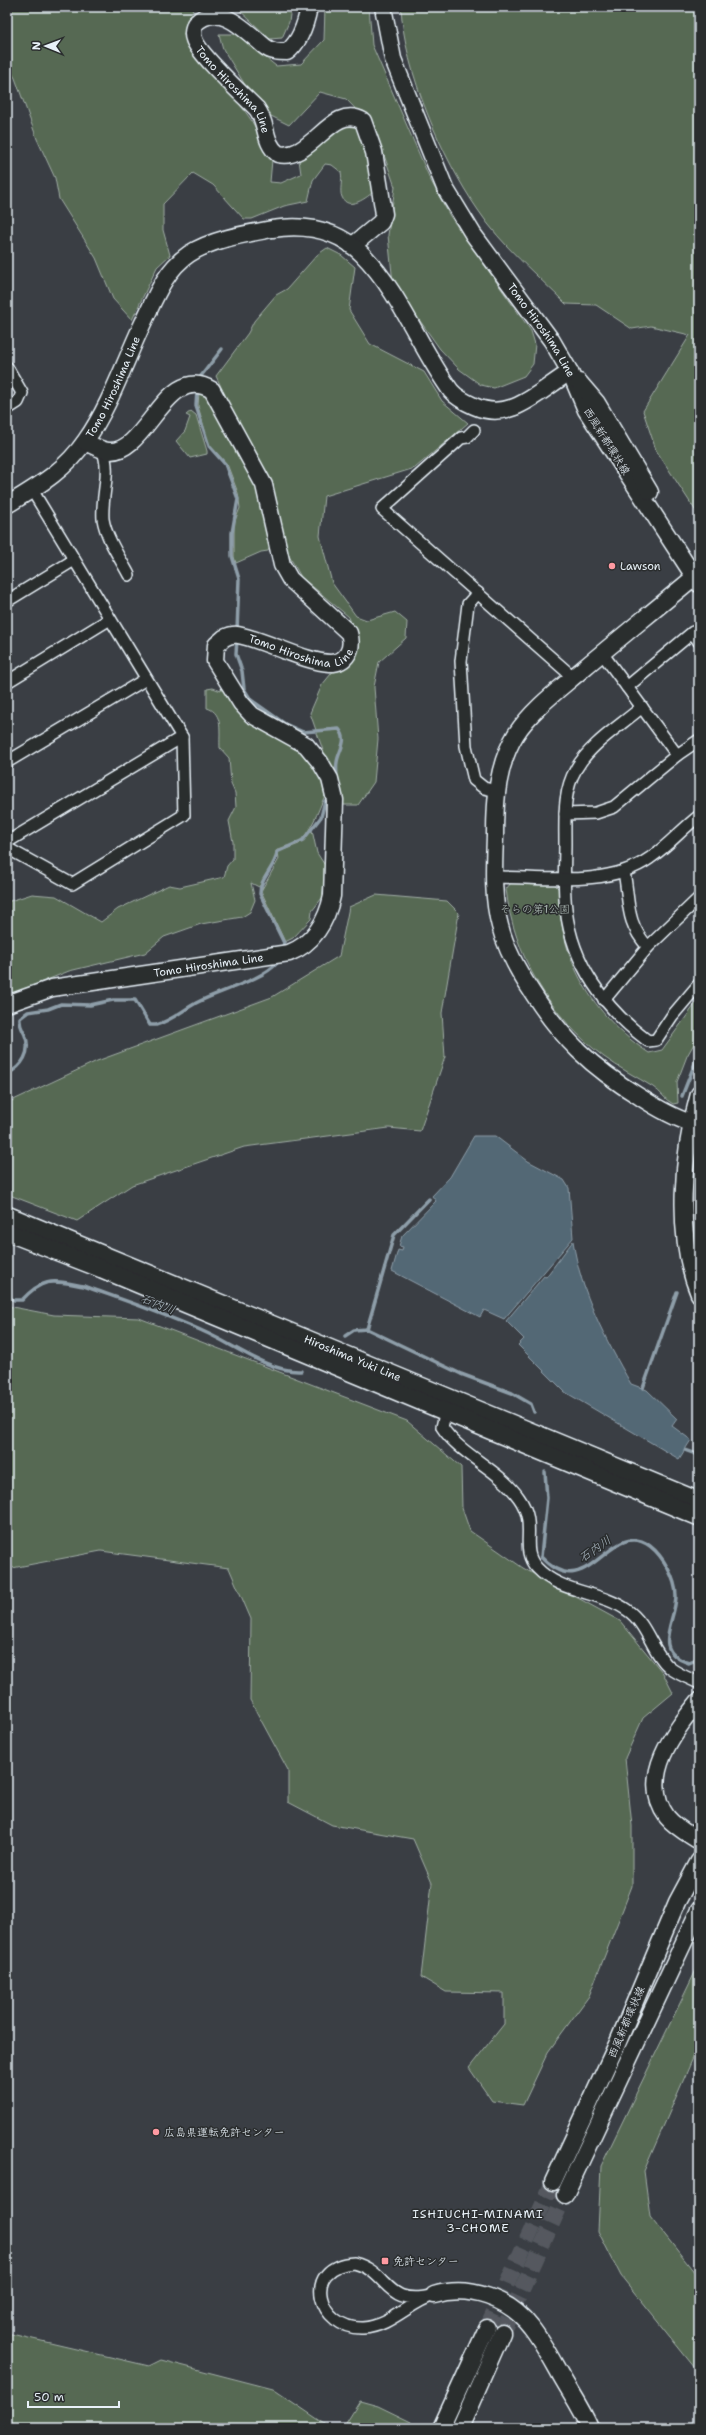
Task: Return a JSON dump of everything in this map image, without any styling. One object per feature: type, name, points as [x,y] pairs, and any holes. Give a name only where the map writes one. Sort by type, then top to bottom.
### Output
[{"type":"main road","name":"Tomo Hiroshima Line","points":[[309,7],[307,17],[294,47],[287,52],[271,51],[264,47],[234,14],[225,8],[210,9],[201,15],[194,25],[193,38],[201,51],[257,109],[263,119],[268,142],[278,154],[297,153],[337,121],[352,118],[363,120],[374,152],[384,214],[381,222],[352,246]]},
{"type":"main road","name":"Tomo Hiroshima Line","points":[[7,1004],[31,994],[64,986],[280,955],[301,947],[319,930],[329,910],[332,896],[335,800],[333,785],[320,762],[306,745],[252,715],[228,684],[217,666],[215,650],[219,641],[237,635],[330,663],[346,657],[351,645],[349,633],[343,626],[298,589],[282,565],[264,485],[218,397],[212,390],[198,385],[180,389],[172,395],[126,446],[115,450],[102,449],[85,442],[163,283],[171,271],[187,255],[218,242],[290,227],[320,230],[343,239],[352,246],[382,280],[454,395],[464,401],[489,411],[513,409],[528,402],[549,385],[570,372],[528,307],[462,219],[445,188],[393,59],[383,7]]},
{"type":"main road","name":"西風新都環状線","points":[[570,372],[586,410],[698,576]]},
{"type":"main road","points":[[7,505],[62,470],[85,442]]},
{"type":"main road","points":[[691,1123],[673,1118],[613,1081],[586,1060],[562,1036],[509,953],[498,919],[494,878],[497,791],[502,763],[518,732],[535,711],[573,678],[698,576]]},
{"type":"main road","points":[[699,1094],[691,1123],[686,1171],[685,1224],[690,1263],[699,1294]]},
{"type":"main road","name":"Hiroshima Yuki Line","points":[[7,1215],[448,1405],[699,1517]]},
{"type":"main road","name":"Hiroshima Yuki Line","points":[[7,1232],[448,1405],[699,1501]]},
{"type":"main road","points":[[699,1701],[666,1748],[661,1758],[658,1776],[658,1798],[668,1817],[699,1841]]},
{"type":"main road","name":"西風新都環状線","points":[[553,2182],[618,2042],[678,1902],[699,1861]]},
{"type":"main road","name":"西風新都環状線","points":[[564,2195],[699,1910]]},
{"type":"main road","points":[[434,2295],[454,2292],[483,2295],[497,2300],[521,2316],[539,2338],[590,2428]]},
{"type":"main road","points":[[441,2428],[495,2331],[460,2428]]},
{"type":"street","points":[[7,367],[22,393],[18,402],[7,409]]},
{"type":"street","points":[[474,430],[467,437],[461,438],[382,509],[573,678]]},
{"type":"street","points":[[102,449],[107,466],[104,519],[106,529],[129,575]]},
{"type":"street","points":[[7,848],[72,884],[180,819],[184,815],[182,737],[32,490]]},
{"type":"street","points":[[7,601],[74,560]]},
{"type":"street","points":[[478,593],[468,604],[461,661],[466,746],[474,780],[484,788],[497,791]]},
{"type":"street","points":[[7,682],[110,619]]},
{"type":"street","points":[[627,687],[693,632],[699,642]]},
{"type":"street","points":[[602,653],[677,755]]},
{"type":"street","points":[[7,762],[146,679]]},
{"type":"street","points":[[642,708],[581,761],[569,784],[565,814],[565,878],[566,909],[571,936],[587,974],[604,1000],[629,1026],[648,1041],[656,1040],[672,1016],[699,984]]},
{"type":"street","points":[[7,842],[182,737]]},
{"type":"street","points":[[565,814],[596,814],[614,807],[677,755],[699,740]]},
{"type":"street","points":[[494,878],[599,877],[624,872],[650,858],[699,816]]},
{"type":"street","points":[[624,872],[630,916],[636,933],[648,948]]},
{"type":"street","points":[[604,1000],[648,948],[699,898]]},
{"type":"street","points":[[448,1405],[442,1427],[447,1435],[492,1470],[513,1490],[525,1508],[530,1521],[529,1556],[537,1568],[550,1579],[603,1597],[627,1610],[637,1620],[670,1668],[697,1682]]},
{"type":"street","points":[[354,2263],[366,2268],[390,2290],[404,2297],[414,2299],[434,2295],[385,2322],[363,2328],[342,2324],[334,2320],[323,2304],[320,2286],[330,2270],[338,2265],[354,2263]]},
{"type":"green space","points":[[7,7],[194,7],[184,34],[199,55],[251,119],[268,155],[272,160],[270,182],[281,183],[301,174],[299,160],[341,126],[353,125],[361,130],[374,191],[358,202],[349,203],[345,201],[341,195],[341,172],[332,165],[325,164],[313,180],[308,201],[284,206],[252,219],[244,219],[213,185],[193,173],[163,204],[163,230],[170,255],[157,267],[132,320],[113,299],[96,258],[59,199],[55,178],[37,139],[15,78],[7,64]]},
{"type":"green space","points":[[236,7],[291,7],[289,22],[282,38],[270,39]]},
{"type":"green space","points":[[325,7],[369,7],[372,45],[430,179],[450,216],[531,331],[535,344],[533,364],[524,376],[494,388],[481,385],[459,369],[440,349],[393,283],[388,235],[395,187],[375,129],[346,99],[320,92],[289,125],[261,111],[223,49],[219,34],[236,34],[276,66],[301,64],[324,40]]},
{"type":"green space","points":[[401,7],[699,7],[699,516],[656,450],[643,411],[690,335],[651,326],[632,329],[596,305],[566,304],[519,259],[497,235],[464,189],[427,113],[409,58]]},
{"type":"green space","points":[[327,248],[341,255],[355,267],[349,310],[370,344],[424,372],[442,401],[468,423],[415,468],[324,496],[320,536],[332,583],[356,616],[367,620],[395,612],[407,622],[406,638],[379,662],[374,687],[378,739],[374,782],[358,805],[342,805],[310,713],[322,685],[357,642],[349,617],[301,577],[284,547],[242,432],[216,376],[248,333],[254,321],[276,295],[287,289],[317,255]]},
{"type":"green space","points":[[199,391],[203,391],[258,481],[271,545],[268,551],[261,552],[236,563],[234,557],[234,523],[240,508],[238,493],[227,464],[209,445],[198,406]]},
{"type":"green space","points":[[191,411],[196,415],[207,454],[190,458],[176,441],[185,431],[190,417],[186,415]]},
{"type":"green space","points":[[222,683],[306,754],[329,788],[314,821],[306,834],[299,842],[276,851],[274,862],[259,887],[251,883],[255,900],[250,912],[242,917],[201,924],[164,937],[145,953],[69,971],[7,996],[7,902],[32,894],[56,896],[101,922],[118,909],[169,885],[180,887],[224,877],[227,866],[233,859],[233,842],[229,821],[236,807],[235,793],[231,784],[229,758],[220,748],[220,724],[216,714],[207,708],[207,689],[213,688],[221,691]]},
{"type":"green space","points":[[312,830],[317,853],[326,867],[322,898],[312,911],[311,919],[293,938],[285,942],[261,891],[279,859],[278,852],[299,844]]},
{"type":"green space","name":"そらの第1公園","points":[[511,883],[553,883],[560,890],[561,915],[565,939],[572,962],[583,984],[596,1004],[611,1022],[649,1053],[662,1050],[699,999],[699,1035],[687,1056],[677,1082],[678,1103],[673,1104],[653,1087],[604,1057],[567,1023],[552,1004],[526,961],[517,937],[510,914],[506,889]]},
{"type":"green space","points":[[376,895],[447,901],[459,913],[442,1013],[445,1057],[420,1131],[389,1128],[244,1147],[132,1185],[77,1221],[7,1194],[7,1103],[97,1061],[272,997],[339,956],[349,907]]},
{"type":"green space","points":[[7,1306],[54,1315],[139,1318],[407,1421],[461,1467],[462,1508],[470,1531],[523,1568],[620,1621],[663,1673],[673,1693],[643,1718],[625,1758],[632,1826],[632,1886],[589,1996],[548,2052],[523,2105],[492,2101],[469,2068],[504,2024],[504,1993],[446,1992],[421,1977],[432,1883],[413,1839],[332,1825],[288,1802],[288,1770],[250,1700],[251,1619],[229,1568],[101,1551],[7,1569]]},
{"type":"green space","points":[[699,1964],[699,2044],[644,2171],[650,2216],[699,2278],[699,2373],[621,2276],[598,2231],[601,2166]]},
{"type":"green space","points":[[7,2333],[149,2366],[161,2360],[273,2389],[331,2428],[7,2428]]},
{"type":"green space","points":[[360,2401],[378,2406],[411,2422],[414,2428],[343,2428]]},
{"type":"water","points":[[474,1136],[495,1136],[528,1161],[564,1180],[569,1188],[573,1238],[504,1319],[484,1310],[480,1317],[392,1271],[398,1250],[402,1251],[403,1247],[399,1246],[402,1236],[436,1201],[432,1196],[450,1177]]},
{"type":"water","points":[[573,1241],[582,1279],[595,1315],[603,1333],[631,1384],[647,1390],[677,1419],[672,1426],[691,1440],[679,1459],[565,1392],[518,1345],[524,1339],[506,1321],[544,1276],[546,1277]]},
{"type":"waterway","points":[[200,382],[201,376],[222,349]]},
{"type":"waterway","points":[[197,390],[196,406],[209,446],[225,464],[238,499],[232,533],[232,556],[239,579],[237,631]]},
{"type":"waterway","points":[[237,639],[236,654],[242,671],[244,689],[251,700],[285,724],[303,732],[339,729],[342,733],[343,741],[337,762],[337,779]]},
{"type":"waterway","points":[[283,947],[284,943],[260,894],[260,889],[274,863],[277,852],[303,840],[321,817],[325,801]]},
{"type":"waterway","points":[[7,1074],[21,1063],[26,1053],[27,1041],[20,1025],[20,1018],[28,1012],[48,1009],[61,1004],[90,1005],[113,1000],[135,1000],[150,1025],[156,1025],[167,1021],[205,999],[261,975],[277,963]]},
{"type":"waterway","points":[[682,1096],[699,1053]]},
{"type":"waterway","points":[[367,1329],[394,1235],[429,1199]]},
{"type":"waterway","name":"石内川","points":[[7,1297],[14,1300],[22,1300],[37,1287],[50,1282],[84,1286],[147,1308],[194,1327],[254,1358],[278,1368],[301,1371]]},
{"type":"waterway","points":[[643,1388],[677,1292]]},
{"type":"waterway","name":"石内川","points":[[345,1336],[354,1330],[367,1329],[461,1374],[512,1393],[531,1404],[534,1412]]},
{"type":"waterway","points":[[685,1450],[699,1455]]},
{"type":"waterway","name":"石内川","points":[[545,1472],[547,1498],[541,1557],[558,1570],[572,1573],[586,1568],[623,1542],[636,1540],[650,1546],[660,1556],[668,1568],[674,1582],[676,1596],[675,1606],[668,1635],[668,1643],[671,1651],[677,1658],[689,1663],[699,1659]]},
{"type":"tunnel","points":[[487,2328],[553,2182]]},
{"type":"tunnel","points":[[502,2333],[565,2195]]},
{"type":"place","name":"Lawson","points":[[612,566]]},
{"type":"place","name":"広島県運転免許センター","points":[[156,2132]]},
{"type":"place","name":"免許センター","points":[[385,2261]]},
{"type":"district","name":"ISHIUCHI-MINAMI 3-CHOME","points":[[478,2221]]}]
